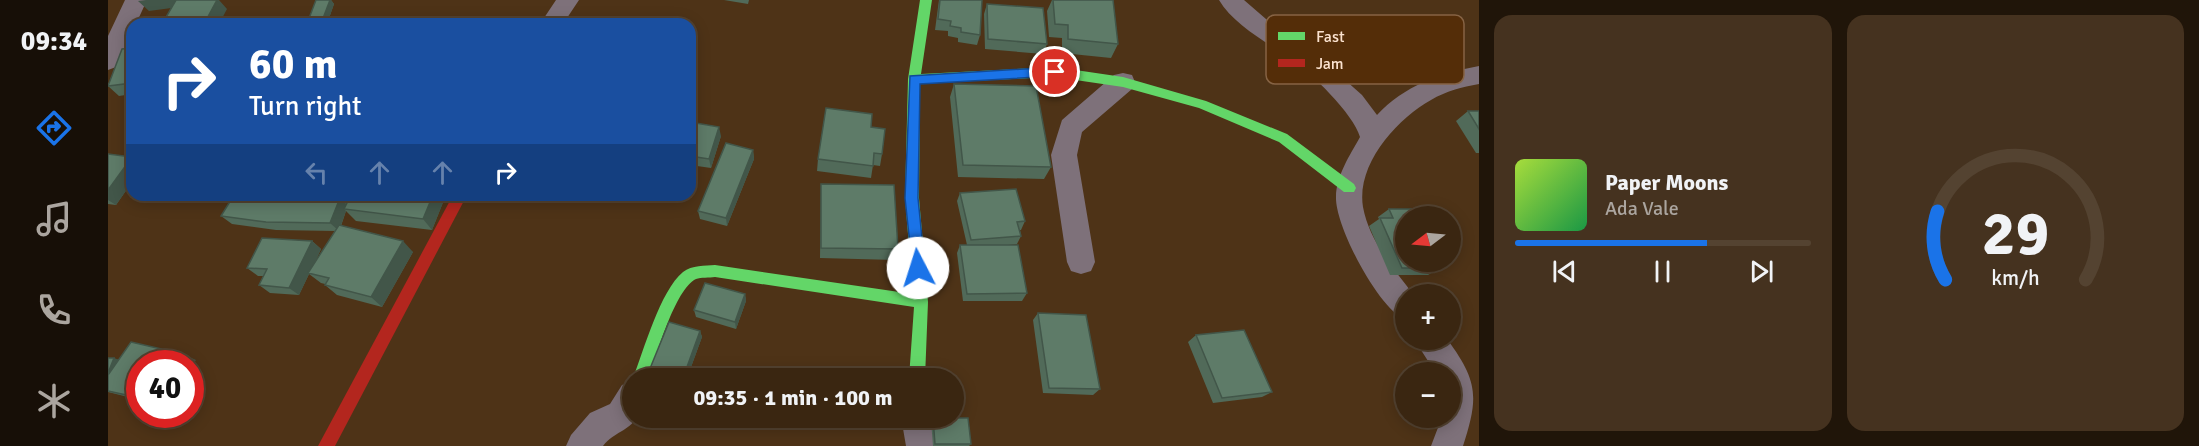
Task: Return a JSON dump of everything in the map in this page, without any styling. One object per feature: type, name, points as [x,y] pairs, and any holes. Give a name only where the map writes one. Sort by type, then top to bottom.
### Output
[{"type":"street","points":[[128,18],[136,0]]},
{"type":"street","points":[[555,18],[568,0]]},
{"type":"street","points":[[918,368],[921,302],[912,198],[914,79],[927,0]]},
{"type":"street","points":[[1230,0],[1266,32]]},
{"type":"street","points":[[108,61],[126,22]]},
{"type":"street","points":[[914,79],[1055,72],[1123,82],[1202,104],[1283,138],[1349,188]]},
{"type":"street","points":[[1464,78],[1479,75]]},
{"type":"street","points":[[1081,262],[1064,155],[1071,127],[1123,82]]},
{"type":"street","points":[[1334,84],[1353,102],[1368,122],[1373,138]]},
{"type":"street","points":[[1395,291],[1361,242],[1351,210],[1349,188],[1366,147],[1388,117],[1437,84]]},
{"type":"street","points":[[326,446],[457,201]]},
{"type":"street","points":[[645,368],[673,300],[687,278],[693,274],[715,271],[921,302]]},
{"type":"street","points":[[1438,350],[1461,390],[1462,406],[1447,446]]},
{"type":"street","points":[[582,446],[601,424],[622,413]]},
{"type":"street","points":[[918,428],[919,439],[926,446]]},
{"type":"building","points":[[176,0],[217,0],[207,18],[166,18]]},
{"type":"building","points":[[316,0],[330,0],[323,18],[309,18]]},
{"type":"building","points":[[940,0],[982,0],[980,35],[961,32],[961,28],[950,26],[951,21],[938,19]]},
{"type":"building","points":[[1053,0],[1113,0],[1118,44],[1068,39],[1068,25],[1055,24]]},
{"type":"building","points":[[987,4],[1043,8],[1047,44],[988,39]]},
{"type":"building","points":[[122,49],[126,49],[126,84],[108,86]]},
{"type":"building","points":[[954,84],[1036,86],[1051,167],[963,165]]},
{"type":"building","points":[[826,108],[872,114],[871,127],[885,129],[882,154],[874,153],[873,166],[818,159]]},
{"type":"building","points":[[1468,111],[1479,111],[1479,129]]},
{"type":"building","points":[[696,123],[719,127],[709,159],[696,157]]},
{"type":"building","points":[[726,143],[753,150],[726,218],[698,211]]},
{"type":"building","points":[[108,154],[126,156],[126,165],[108,190]]},
{"type":"building","points":[[821,184],[894,185],[898,249],[821,248]]},
{"type":"building","points":[[1016,189],[1025,221],[1017,222],[1021,236],[971,240],[960,193]]},
{"type":"building","points":[[230,201],[339,201],[330,223],[266,222],[221,216]]},
{"type":"building","points":[[348,201],[430,201],[423,219],[344,209]]},
{"type":"building","points":[[1389,209],[1395,209],[1395,252],[1380,218],[1393,218]]},
{"type":"building","points":[[339,225],[403,241],[371,297],[325,285],[329,278],[308,273]]},
{"type":"building","points":[[262,238],[312,241],[289,288],[259,285],[267,269],[247,268]]},
{"type":"building","points":[[960,245],[1018,245],[1027,293],[967,294]]},
{"type":"building","points":[[705,283],[745,294],[735,322],[694,310]]},
{"type":"building","points":[[1038,313],[1086,315],[1100,389],[1049,388]]},
{"type":"building","points":[[669,322],[700,331],[687,368],[650,368]]},
{"type":"building","points":[[1244,330],[1272,392],[1222,398],[1196,335]]},
{"type":"building","points":[[131,342],[166,350],[126,350],[126,395],[108,391],[108,375]]},
{"type":"building","points":[[108,358],[114,358],[108,373]]},
{"type":"building","points":[[964,418],[968,418],[971,444],[935,444],[934,428],[964,428]]},
{"type":"traffic: fast","points":[[918,368],[921,302],[912,198],[914,79],[926,0]]},
{"type":"traffic: fast","points":[[914,79],[1055,72],[1123,82],[1202,104],[1283,138],[1349,188]]},
{"type":"traffic: fast","points":[[645,368],[660,324],[673,297],[680,285],[688,277],[697,273],[715,271],[921,302]]},
{"type":"traffic: jam","points":[[326,446],[457,201]]},
{"type":"route","points":[[918,268],[912,198],[914,79],[1055,72]]}]
